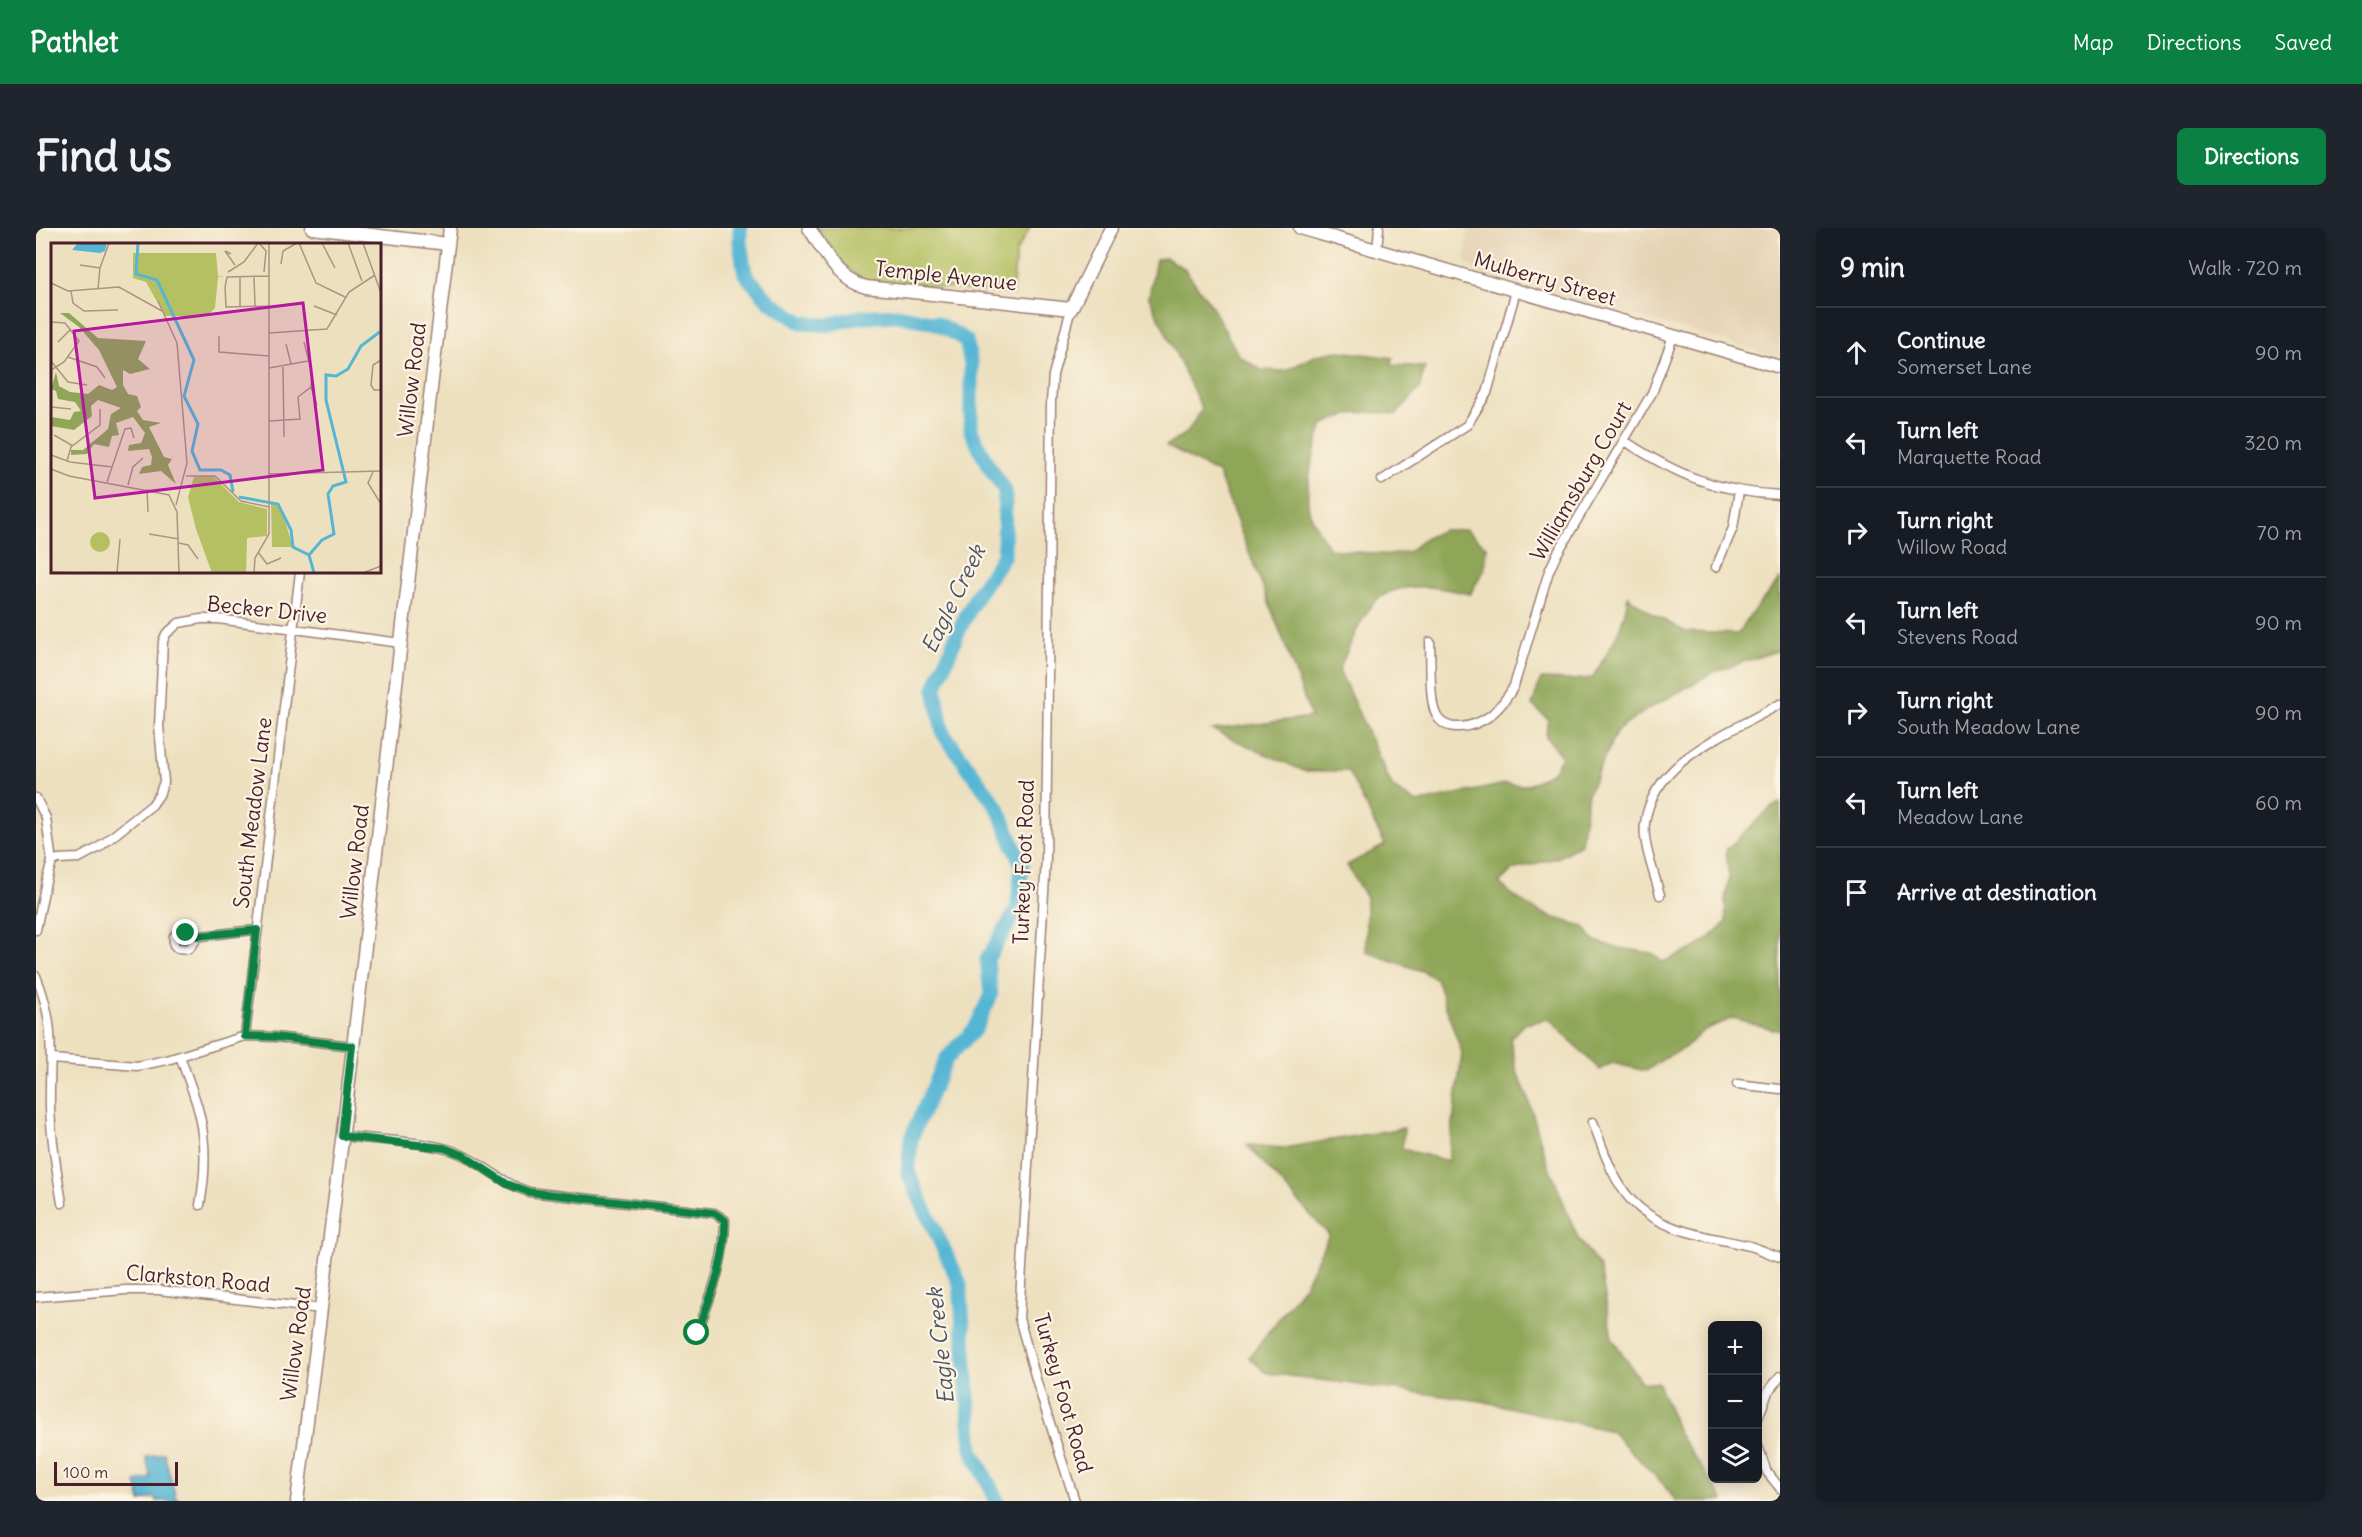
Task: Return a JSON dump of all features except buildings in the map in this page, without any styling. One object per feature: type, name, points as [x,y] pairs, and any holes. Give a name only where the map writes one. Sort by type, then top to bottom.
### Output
[{"type":"street","points":[[312,228],[448,244]]},
{"type":"street","name":"Willow Road","points":[[297,1501],[450,228]]},
{"type":"street","name":"Temple Avenue","points":[[809,228],[839,273],[853,284],[1071,309]]},
{"type":"street","name":"Turkey Foot Road","points":[[1074,1501],[1019,1318],[1046,859],[1053,375],[1071,309],[1111,228]]},
{"type":"street","name":"Mulberry Street","points":[[1300,228],[1780,367]]},
{"type":"street","points":[[1377,249],[1379,228]]},
{"type":"street","points":[[1382,480],[1467,424],[1474,416],[1488,393],[1516,291]]},
{"type":"street","name":"Williamsburg Court","points":[[1430,642],[1434,710],[1439,722],[1450,727],[1472,726],[1489,716],[1503,703],[1514,686],[1549,571],[1652,393],[1673,337]]},
{"type":"street","points":[[1625,441],[1684,476],[1738,491],[1780,495]]},
{"type":"street","points":[[1716,567],[1733,528],[1738,491]]},
{"type":"street","name":"South Meadow Lane","points":[[245,1036],[300,573]]},
{"type":"street","name":"Becker Drive","points":[[55,860],[79,858],[98,848],[152,805],[159,795],[164,782],[159,726],[163,641],[172,628],[179,623],[218,619],[401,643]]},
{"type":"street","points":[[1660,895],[1644,824],[1658,788],[1678,764],[1696,750],[1780,704]]},
{"type":"street","points":[[36,798],[46,818],[55,860],[45,881],[36,930]]},
{"type":"street","points":[[199,936],[257,930]]},
{"type":"street","points":[[36,976],[50,1022],[51,1125],[62,1203]]},
{"type":"street","points":[[52,1059],[137,1066],[180,1056],[245,1036],[352,1046]]},
{"type":"street","points":[[180,1056],[204,1135],[203,1187],[200,1205]]},
{"type":"street","points":[[1737,1084],[1780,1089]]},
{"type":"street","points":[[1593,1122],[1614,1175],[1631,1200],[1643,1210],[1668,1226],[1683,1232],[1753,1247],[1780,1257]]},
{"type":"street","points":[[342,1136],[444,1148],[463,1155],[507,1184],[529,1192],[714,1213],[725,1220],[725,1243],[722,1260],[697,1333]]},
{"type":"street","name":"Clarkston Road","points":[[36,1297],[125,1290],[159,1290],[321,1309]]},
{"type":"street","points":[[1762,1408],[1768,1392],[1780,1376]]},
{"type":"street","points":[[1762,1458],[1767,1472],[1780,1488]]},
{"type":"shaded area","points":[[1468,228],[1780,228],[1780,358],[1478,272],[1465,262]]},
{"type":"green space","points":[[817,228],[1030,228],[1016,252],[1012,294],[869,281],[846,266]]},
{"type":"green space","points":[[1166,258],[1184,268],[1211,305],[1239,356],[1261,370],[1285,371],[1317,355],[1339,351],[1393,358],[1391,365],[1425,367],[1419,389],[1397,414],[1376,412],[1351,414],[1323,425],[1314,455],[1308,490],[1309,510],[1329,549],[1390,555],[1410,551],[1422,540],[1443,530],[1466,530],[1487,547],[1485,569],[1470,594],[1436,588],[1413,587],[1390,592],[1380,597],[1362,620],[1339,670],[1393,788],[1417,803],[1505,784],[1528,785],[1554,771],[1561,756],[1546,736],[1548,719],[1532,705],[1541,679],[1592,678],[1619,629],[1628,596],[1652,614],[1686,632],[1738,634],[1750,615],[1780,579],[1780,650],[1716,671],[1650,708],[1617,731],[1588,793],[1581,844],[1559,857],[1512,870],[1499,883],[1538,911],[1584,926],[1593,940],[1613,947],[1652,953],[1662,962],[1697,946],[1726,922],[1725,899],[1729,878],[1726,850],[1769,809],[1780,803],[1780,1031],[1733,1018],[1704,1030],[1684,1048],[1646,1071],[1612,1063],[1600,1070],[1549,1019],[1524,1024],[1510,1038],[1517,1072],[1527,1095],[1546,1159],[1578,1238],[1600,1268],[1612,1338],[1641,1382],[1658,1383],[1679,1434],[1708,1477],[1708,1483],[1712,1483],[1724,1501],[1676,1501],[1662,1483],[1611,1431],[1482,1401],[1267,1373],[1249,1358],[1305,1284],[1329,1235],[1247,1145],[1284,1148],[1404,1128],[1402,1149],[1448,1161],[1462,1053],[1436,979],[1422,971],[1366,952],[1366,898],[1347,865],[1385,845],[1348,771],[1304,771],[1212,730],[1311,717],[1218,473],[1166,446],[1187,433],[1202,409],[1149,297],[1156,259]]},
{"type":"water","points":[[164,1453],[176,1498],[180,1501],[157,1501],[155,1497],[141,1501],[136,1482],[151,1478],[146,1457]]},
{"type":"waterway","name":"Eagle Creek","points":[[740,228],[745,274],[769,301],[801,322],[826,325],[859,317],[897,315],[936,323],[966,340],[971,364],[971,431],[987,463],[1005,491],[1004,555],[977,595],[957,634],[935,689],[943,733],[998,808],[1022,866],[1017,910],[987,959],[991,995],[975,1029],[946,1059],[911,1138],[908,1173],[960,1284],[972,1450],[997,1501]]},
{"type":"route","points":[[186,933],[199,936],[257,930],[245,1036],[260,1035],[352,1046],[342,1136],[444,1148],[463,1155],[507,1184],[529,1192],[714,1213],[725,1220],[722,1260],[697,1333]]}]
